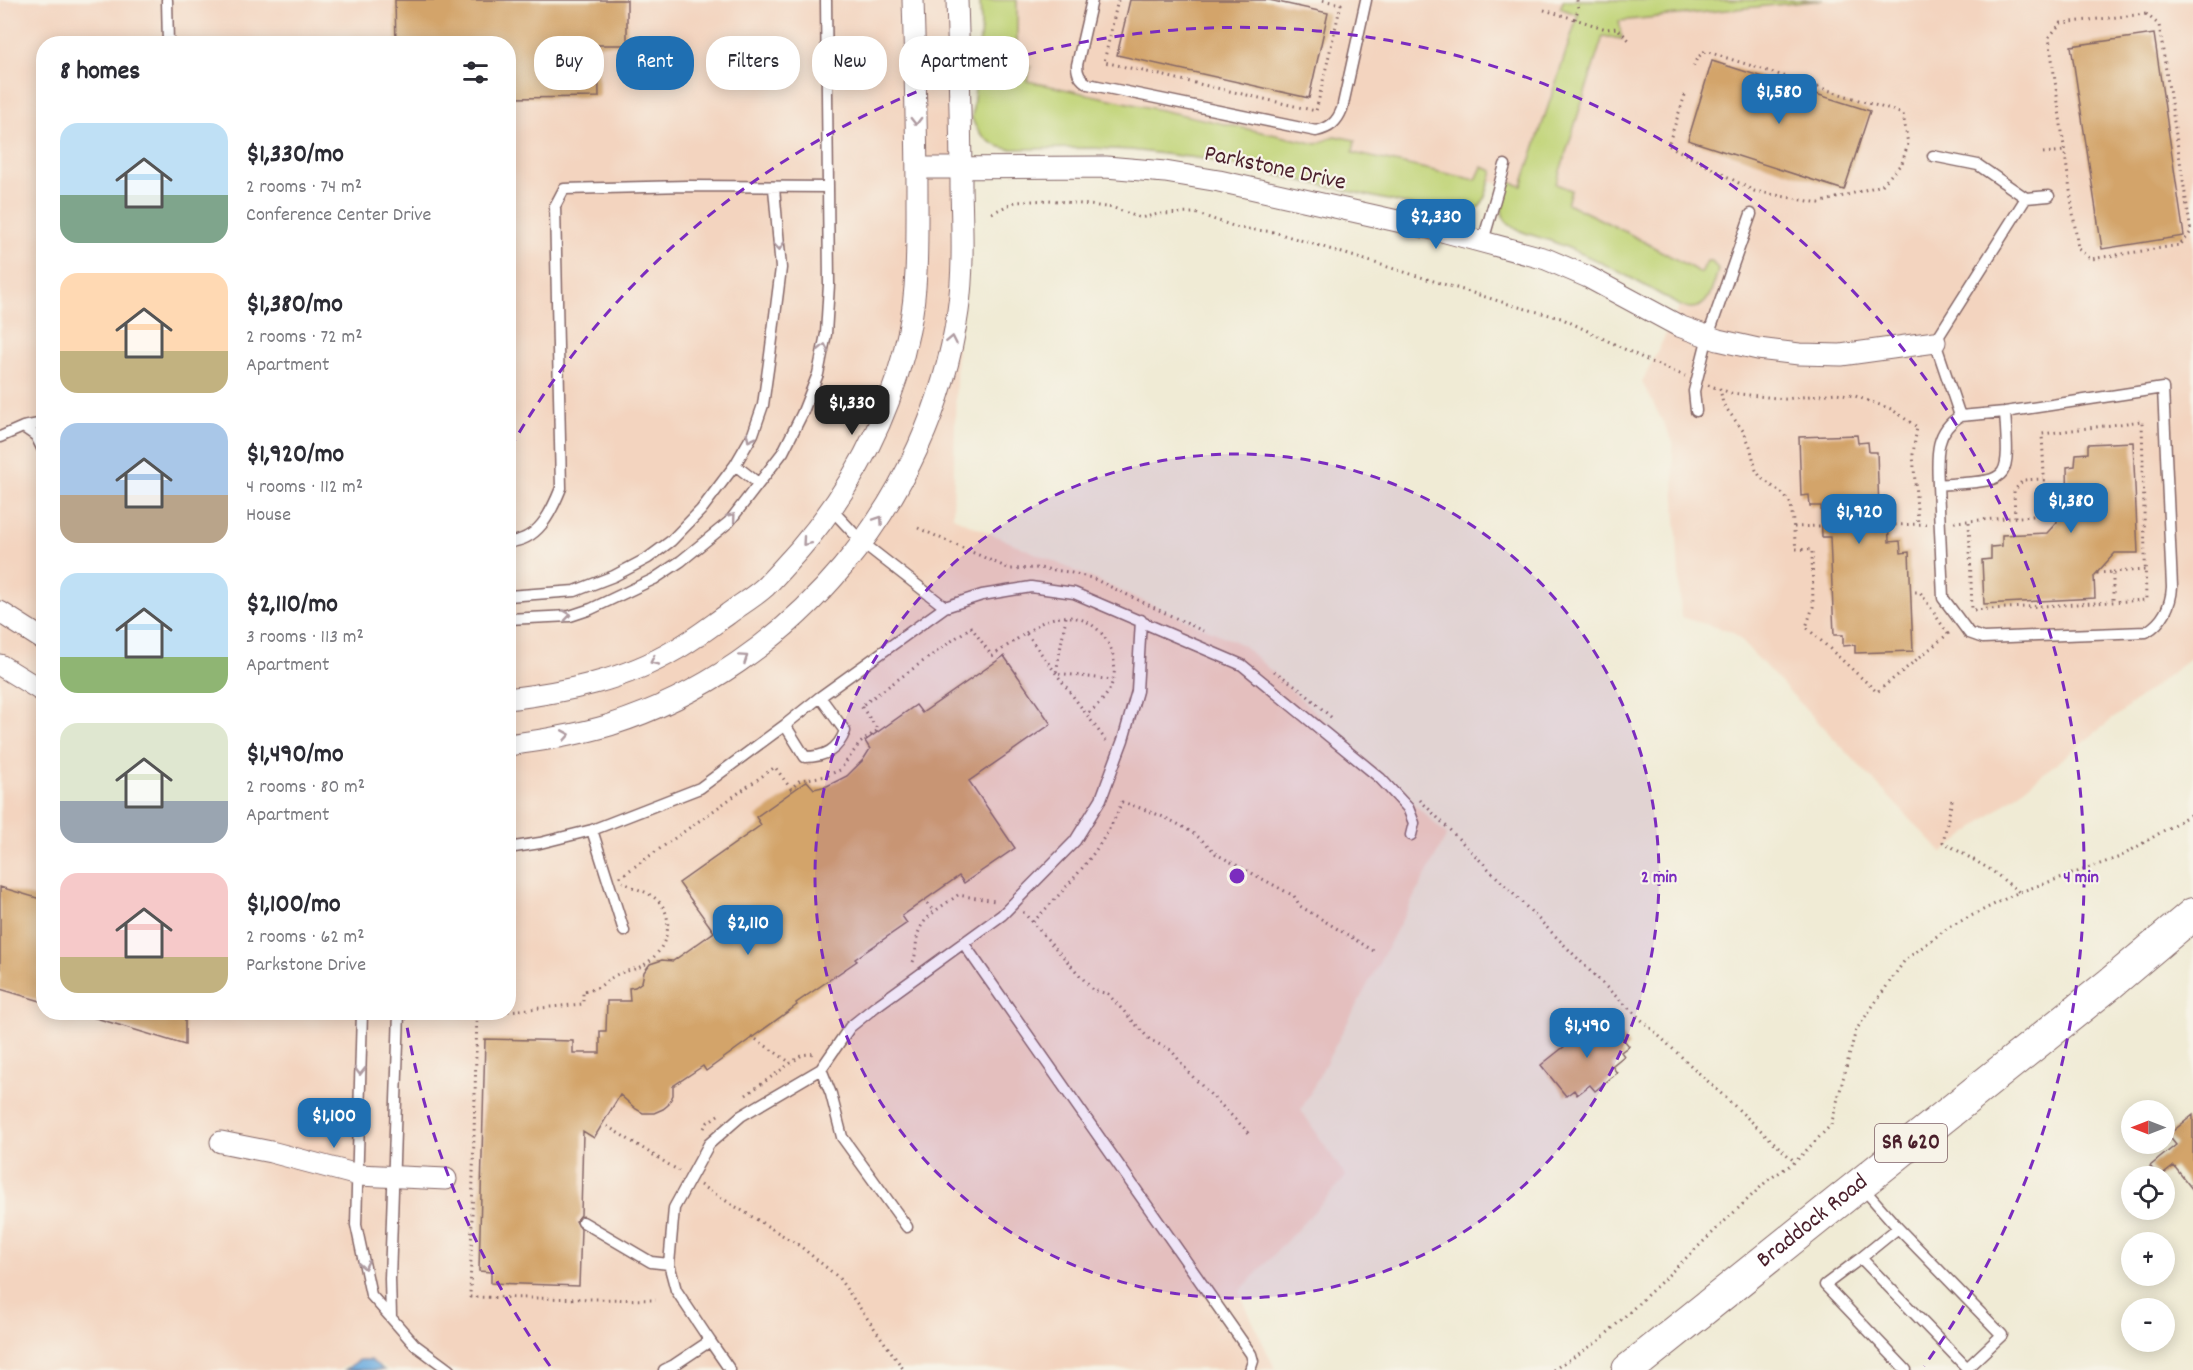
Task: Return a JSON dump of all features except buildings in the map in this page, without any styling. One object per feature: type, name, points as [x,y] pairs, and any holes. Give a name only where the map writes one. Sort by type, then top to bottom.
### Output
[{"type":"main road","name":"Braddock Road","points":[[1629,1370],[2111,983],[2193,914]]},
{"type":"street","points":[[516,698],[552,694],[602,681],[674,651],[765,587],[832,510],[862,462],[888,404],[907,339],[915,288],[917,168],[913,0]]},
{"type":"street","points":[[516,744],[575,734],[610,725],[648,711],[686,693],[732,666],[771,640],[816,597],[863,543],[888,506],[911,463],[933,408],[949,358],[958,311],[962,256],[957,0]]},
{"type":"street","name":"Parkstone Drive","points":[[917,168],[1107,167],[1165,172],[1230,184],[1484,241],[1546,259],[1588,278],[1679,326],[1758,349],[1799,354],[1841,355],[1935,342]]},
{"type":"street","points":[[0,612],[36,635]]},
{"type":"street","points":[[0,665],[36,687]]},
{"type":"street","points":[[221,1142],[271,1152],[358,1176],[446,1179]]},
{"type":"lane","points":[[167,0],[168,36]]},
{"type":"lane","points":[[516,619],[570,616],[591,609],[654,579],[681,561],[729,522],[783,452],[818,374],[826,334],[829,284],[826,0]]},
{"type":"lane","points":[[1092,0],[1077,65],[1077,73],[1088,84],[1316,131],[1332,125],[1342,109],[1366,0]]},
{"type":"lane","points":[[1933,156],[1978,165],[2026,198],[2049,196]]},
{"type":"lane","points":[[1484,241],[1505,165]]},
{"type":"lane","points":[[516,540],[535,534],[553,509],[561,488],[555,206],[564,189],[687,186],[828,187]]},
{"type":"lane","points":[[516,595],[575,591],[614,576],[648,558],[671,541],[701,510],[735,465],[753,434],[763,405],[781,268],[774,188]]},
{"type":"lane","points":[[1960,416],[1935,342],[2026,198]]},
{"type":"lane","points":[[1696,411],[1694,400],[1696,380],[1708,336],[1751,214]]},
{"type":"lane","points":[[2163,388],[2172,595],[2156,626],[2146,632],[1983,638],[1969,633],[1943,598],[1938,485],[1939,442],[1946,427],[1960,416],[2005,412],[2163,388]]},
{"type":"lane","points":[[1938,485],[1992,480],[2001,476],[2008,458],[2005,412]]},
{"type":"lane","points":[[0,437],[23,426],[36,424]]},
{"type":"lane","points":[[23,426],[36,436]]},
{"type":"lane","points":[[735,465],[758,483]]},
{"type":"lane","points":[[832,510],[863,543],[945,607]]},
{"type":"lane","points":[[516,847],[592,830],[700,788],[820,697],[945,607],[982,595],[1031,586],[1074,593],[1242,665],[1275,690],[1387,786],[1408,808],[1414,823],[1411,835]]},
{"type":"lane","points":[[730,1370],[676,1290],[669,1264],[674,1208],[690,1178],[709,1144],[741,1116],[821,1069],[850,1027],[874,1007],[964,944],[1014,903],[1075,841],[1101,799],[1124,740],[1137,691],[1141,620]]},
{"type":"lane","points":[[785,725],[805,757],[815,757],[834,749],[845,731],[820,697]]},
{"type":"lane","points":[[592,830],[624,931]]},
{"type":"lane","points":[[964,944],[1251,1354],[1253,1361],[1250,1370]]},
{"type":"lane","points":[[362,1020],[356,1225],[371,1294],[415,1345],[449,1370]]},
{"type":"lane","points":[[392,1317],[390,1280],[399,1020]]},
{"type":"lane","points":[[821,1069],[831,1094],[842,1137],[907,1227]]},
{"type":"lane","points":[[1860,1184],[1898,1228],[2002,1335],[1968,1369],[1861,1258]]},
{"type":"lane","points":[[583,1222],[651,1262],[669,1264]]},
{"type":"lane","points":[[1898,1228],[1825,1285],[1906,1370]]},
{"type":"lane","points":[[664,1370],[710,1341]]},
{"type":"path","points":[[1118,0],[1104,62],[1316,111],[1341,4],[1322,0]]},
{"type":"path","points":[[1575,19],[1578,9],[1577,0]]},
{"type":"path","points":[[1544,10],[1606,30],[1617,28],[1630,41]]},
{"type":"path","points":[[2146,14],[2159,25],[2191,232],[2180,245],[2091,259],[2078,249],[2065,151],[2049,37],[2061,23],[2146,14]]},
{"type":"path","points":[[1685,95],[1668,145],[1754,191],[1819,203],[1882,185],[1902,164],[1908,144],[1903,114],[1706,51],[1697,58],[1693,67]]},
{"type":"path","points":[[1783,83],[1785,77]]},
{"type":"path","points":[[2043,153],[2065,151]]},
{"type":"path","points":[[992,213],[1015,202],[1049,200],[1114,208],[1140,218],[1159,214],[1195,213],[1239,228],[1274,232],[1561,318],[1651,362],[1731,393],[1785,399],[1836,393],[1855,396],[1891,409],[1917,428],[1913,454],[1918,524]]},
{"type":"path","points":[[1720,388],[1723,404],[1744,432],[1756,470],[1761,478],[1783,494],[1791,504],[1796,549],[1812,550],[1813,607],[1806,627],[1877,692],[1948,634],[1920,592],[1911,592]]},
{"type":"path","points":[[1889,525],[2046,515],[2042,434],[2142,421],[2146,600],[1972,610],[1969,521]]},
{"type":"path","points":[[2015,517],[2014,491],[2023,480],[2044,479]]},
{"type":"path","points":[[1794,527],[1821,526]]},
{"type":"path","points":[[2097,573],[2145,570]]},
{"type":"path","points":[[2113,572],[2113,602]]},
{"type":"path","points":[[516,1010],[583,1004],[583,991],[596,990],[614,976],[642,966],[658,955],[666,936],[667,925],[661,904],[642,889],[624,884],[620,878],[775,767],[791,789],[800,780],[826,776],[840,770],[860,743],[878,730],[861,706],[971,627],[992,656],[1042,622],[1072,616],[1089,622],[1102,633],[1112,649],[1114,660],[1113,680],[1105,697],[1087,714]]},
{"type":"path","points":[[1056,673],[1066,617]]},
{"type":"path","points":[[1026,633],[1112,748]]},
{"type":"path","points":[[1056,673],[1113,680]]},
{"type":"path","points":[[1952,800],[1943,842],[1991,870],[2020,892]]},
{"type":"path","points":[[1033,922],[1073,881],[1087,863],[1115,819],[1122,802],[1155,813],[1181,826],[1206,843],[1216,854],[1294,896],[1300,906],[1377,953]]},
{"type":"path","points":[[1552,1370],[1599,1341],[1768,1180],[1795,1162],[1832,1125],[1856,1030],[1905,960],[1950,927],[2020,892],[2120,857],[2193,813]]},
{"type":"path","points":[[927,903],[934,912]]},
{"type":"path","points":[[1014,903],[1093,990],[1108,994],[1150,1040],[1171,1050],[1190,1074],[1249,1133]]},
{"type":"path","points":[[477,1020],[470,1297],[656,1300]]},
{"type":"path","points":[[751,1036],[791,1063]]},
{"type":"path","points":[[607,1126],[800,1246],[838,1277],[904,1370]]},
{"type":"shaded area","points":[[0,0],[964,0],[963,36],[899,36],[899,90],[962,90],[953,517],[1243,645],[1447,835],[1301,1110],[1346,1177],[1239,1292],[1275,1369],[390,1370],[370,1360],[359,1360],[338,1370],[0,1370]]},
{"type":"shaded area","points":[[1015,0],[1571,0],[1578,14],[1522,186],[1476,180],[1029,81],[1029,36],[1016,36]]},
{"type":"shaded area","points":[[1823,0],[2193,0],[2193,656],[1942,853],[1733,632],[1681,617],[1672,440],[1642,382],[1680,306],[1690,309],[1701,273],[1567,203],[1556,184],[1603,36],[1619,21]]},
{"type":"green space","points":[[980,0],[1017,0],[1017,36],[980,36]]},
{"type":"green space","points":[[1564,0],[1823,0],[1619,21],[1622,39],[1603,36],[1556,184],[1571,190],[1567,203],[1701,273],[1707,261],[1712,261],[1718,270],[1711,293],[1703,304],[1697,307],[1680,306],[1588,257],[1516,229],[1503,217],[1503,202],[1509,182],[1522,186],[1578,15],[1560,8]]},
{"type":"green space","points":[[1029,81],[1317,144],[1335,136],[1355,140],[1353,153],[1476,180],[1482,167],[1493,171],[1486,194],[1479,207],[1468,215],[1459,216],[1205,159],[1092,148],[1009,149],[986,139],[972,118],[975,90],[1029,90]]},
{"type":"water","points":[[359,1360],[370,1360],[384,1370],[345,1370]]}]
